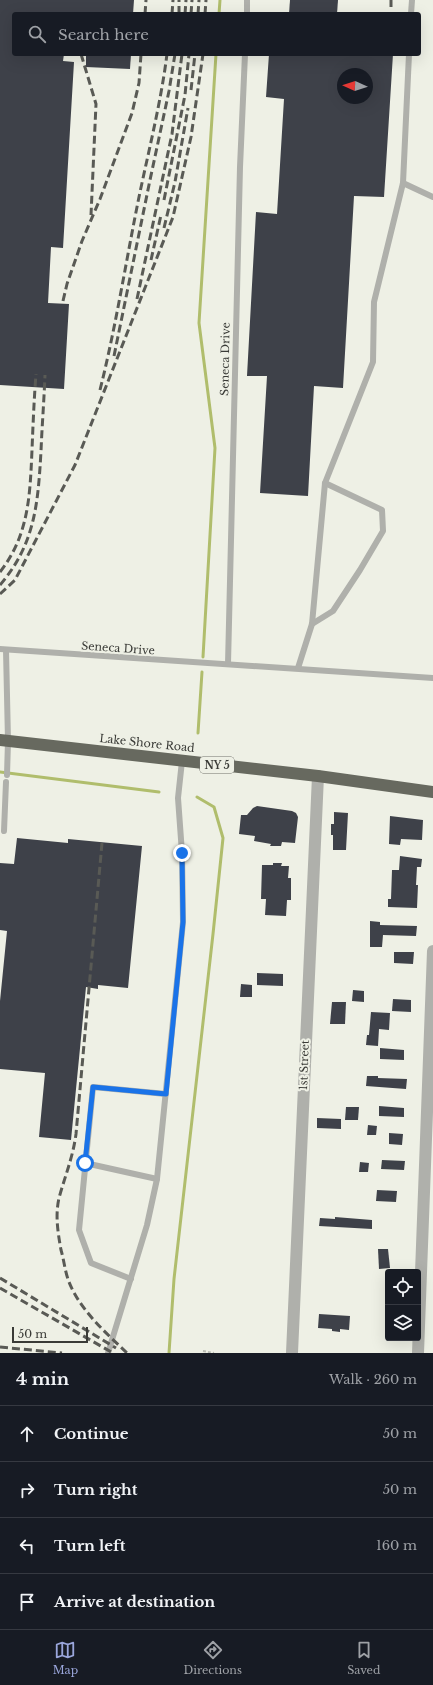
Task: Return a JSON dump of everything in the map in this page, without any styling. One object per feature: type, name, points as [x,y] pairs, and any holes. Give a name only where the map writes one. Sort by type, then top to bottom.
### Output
[{"type":"highway","name":"Lake Shore Road","points":[[4,740],[318,776],[433,792]]},
{"type":"street","name":"1st Street","points":[[292,1353],[318,776]]},
{"type":"street","points":[[418,1353],[433,951]]},
{"type":"lane","points":[[247,0],[247,12]]},
{"type":"lane","points":[[411,12],[412,0]]},
{"type":"lane","name":"Seneca Drive","points":[[228,664],[240,167],[245,56]]},
{"type":"lane","points":[[298,668],[312,624],[325,482],[373,362],[374,302],[403,183],[409,56]]},
{"type":"lane","points":[[403,183],[433,197]]},
{"type":"lane","points":[[312,624],[333,611],[383,531],[382,510],[325,482]]},
{"type":"lane","name":"Seneca Drive","points":[[7,775],[4,740],[3,649],[433,678]]},
{"type":"lane","points":[[108,1353],[147,1225],[157,1179],[183,922],[182,853],[178,798],[182,761]]},
{"type":"lane","points":[[4,831],[6,782]]},
{"type":"lane","points":[[131,1279],[91,1263],[79,1230],[93,1087],[166,1094]]},
{"type":"lane","points":[[85,1163],[157,1179]]},
{"type":"path","points":[[203,1352],[214,1353]]},
{"type":"building","points":[[0,0],[134,0],[133,12],[12,12],[12,56],[64,56],[63,61],[74,62],[63,248],[51,247],[48,303],[69,304],[64,389],[0,385]]},
{"type":"building","points":[[290,0],[338,0],[337,12],[289,12]]},
{"type":"building","points":[[86,56],[131,56],[130,69],[86,67]]},
{"type":"building","points":[[269,56],[393,56],[384,197],[354,196],[343,388],[314,386],[308,496],[260,493],[267,376],[247,376],[256,212],[277,214],[284,99],[266,97]]},
{"type":"building","points":[[257,806],[292,811],[296,813],[298,817],[295,843],[282,842],[281,846],[270,846],[271,844],[254,841],[255,836],[239,834],[241,815],[247,815]]},
{"type":"building","points":[[334,812],[348,813],[346,850],[333,850],[331,824],[334,824]]},
{"type":"building","points":[[390,816],[423,820],[422,840],[401,839],[400,845],[389,844]]},
{"type":"building","points":[[17,838],[68,843],[68,839],[142,846],[128,988],[98,985],[98,989],[86,987],[71,1140],[39,1137],[45,1073],[0,1069],[0,1001],[7,931],[0,930],[0,863],[14,864]]},
{"type":"building","points":[[400,856],[422,859],[421,867],[417,867],[417,908],[388,907],[388,899],[391,899],[392,870],[399,870]]},
{"type":"building","points":[[273,863],[282,863],[281,866],[289,866],[288,878],[291,878],[291,900],[287,900],[286,916],[265,915],[266,899],[261,899],[262,865],[273,865]]},
{"type":"building","points":[[370,921],[380,922],[380,925],[417,926],[416,936],[383,935],[382,947],[370,947]]},
{"type":"building","points":[[394,952],[414,952],[413,964],[394,963]]},
{"type":"building","points":[[257,973],[283,974],[283,986],[257,985]]},
{"type":"building","points":[[241,984],[252,985],[252,997],[240,997]]},
{"type":"building","points":[[353,990],[364,991],[364,1002],[352,1001]]},
{"type":"building","points":[[393,999],[411,1000],[411,1012],[392,1011]]},
{"type":"building","points":[[332,1002],[346,1002],[345,1024],[330,1024]]},
{"type":"building","points":[[371,1012],[390,1013],[389,1030],[379,1029],[378,1046],[366,1045],[367,1035],[369,1035]]},
{"type":"building","points":[[380,1048],[404,1050],[404,1060],[380,1059]]},
{"type":"building","points":[[367,1076],[407,1079],[406,1089],[366,1086]]},
{"type":"building","points":[[379,1106],[404,1108],[404,1117],[379,1116]]},
{"type":"building","points":[[346,1107],[359,1107],[358,1120],[345,1120]]},
{"type":"building","points":[[317,1118],[341,1119],[341,1129],[317,1128]]},
{"type":"building","points":[[368,1125],[377,1126],[376,1135],[367,1135]]},
{"type":"building","points":[[389,1133],[403,1134],[402,1145],[389,1144]]},
{"type":"building","points":[[382,1160],[405,1161],[404,1170],[381,1169]]},
{"type":"building","points":[[360,1162],[369,1163],[368,1172],[359,1172]]},
{"type":"building","points":[[377,1190],[397,1191],[396,1202],[376,1201]]},
{"type":"building","points":[[335,1217],[372,1220],[372,1229],[319,1226],[320,1218],[335,1219]]},
{"type":"building","points":[[378,1249],[388,1249],[390,1268],[379,1269]]},
{"type":"building","points":[[319,1314],[350,1316],[349,1330],[340,1329],[340,1332],[332,1331],[332,1329],[318,1328]]},
{"type":"waterway","points":[[219,12],[220,0]]},
{"type":"waterway","points":[[203,657],[215,448],[199,323],[216,56]]},
{"type":"waterway","points":[[198,733],[202,672]]},
{"type":"waterway","points":[[0,772],[159,792]]},
{"type":"waterway","points":[[169,1353],[174,1279],[223,838],[214,807],[197,797]]},
{"type":"railway","points":[[145,12],[146,0]]},
{"type":"railway","points":[[172,12],[173,0]]},
{"type":"railway","points":[[179,0],[179,12]]},
{"type":"railway","points":[[185,12],[186,0]]},
{"type":"railway","points":[[191,12],[192,0]]},
{"type":"railway","points":[[198,12],[199,0]]},
{"type":"railway","points":[[205,12],[206,0]]},
{"type":"railway","points":[[391,0],[391,7]]},
{"type":"railway","points":[[82,56],[96,104],[91,215]]},
{"type":"railway","points":[[63,301],[67,284],[82,241],[100,199],[132,113],[139,83],[141,56]]},
{"type":"railway","points":[[100,390],[158,108],[167,56]]},
{"type":"railway","points":[[114,356],[169,91],[175,56]]},
{"type":"railway","points":[[137,299],[172,134],[182,56]]},
{"type":"railway","points":[[164,200],[185,95],[189,56]]},
{"type":"railway","points":[[191,90],[195,56]]},
{"type":"railway","points":[[0,594],[15,580],[75,465],[173,217],[191,137],[203,56]]},
{"type":"railway","points":[[164,228],[175,182],[188,108]]},
{"type":"railway","points":[[151,260],[161,215]]},
{"type":"railway","points":[[0,572],[10,558],[17,544],[29,499],[36,374]]},
{"type":"railway","points":[[0,585],[12,570],[28,539],[36,506],[40,470],[45,375]]},
{"type":"railway","points":[[102,843],[76,1134],[71,1159],[59,1198],[57,1224],[66,1274],[74,1292],[94,1320],[127,1353]]},
{"type":"railway","points":[[0,1278],[116,1348]]},
{"type":"railway","points":[[0,1288],[113,1353]]},
{"type":"railway","points":[[0,1347],[62,1353]]},
{"type":"route","points":[[85,1163],[93,1087],[166,1094],[183,922],[182,853]]}]
